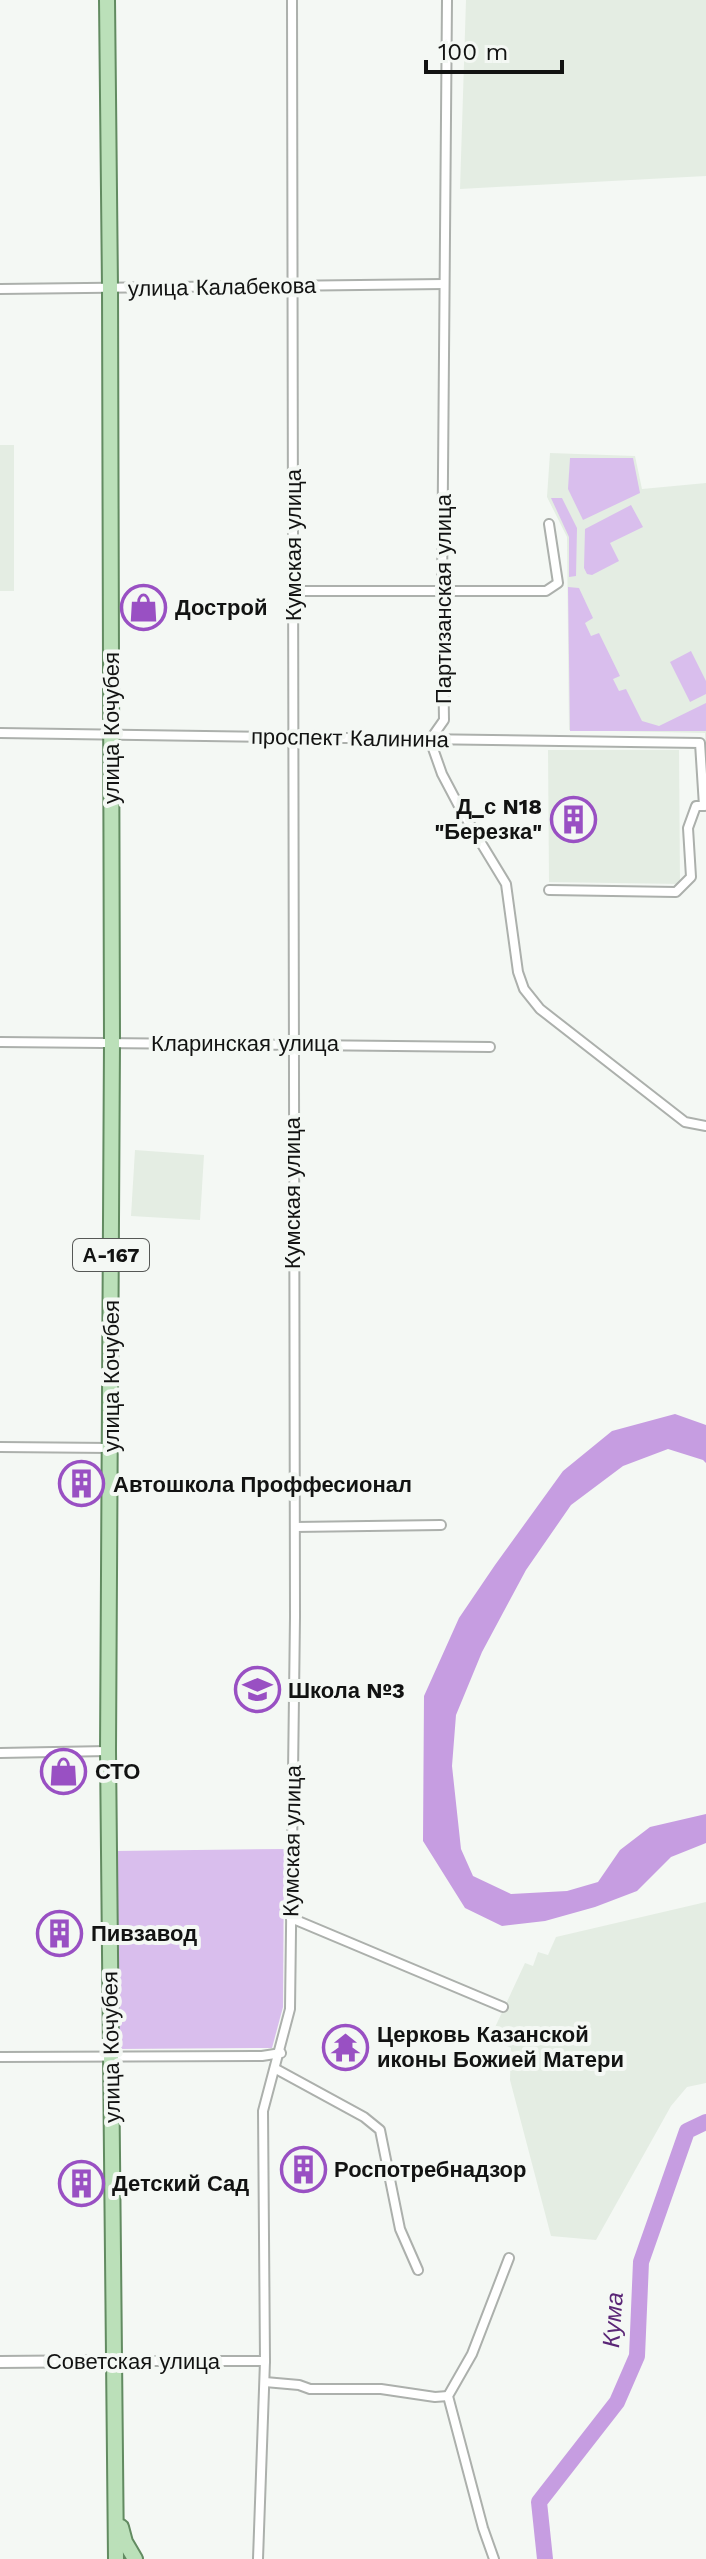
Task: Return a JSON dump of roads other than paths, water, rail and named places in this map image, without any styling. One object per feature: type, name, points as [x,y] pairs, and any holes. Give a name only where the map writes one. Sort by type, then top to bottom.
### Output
[{"type":"main road","name":"улица Кочубея","points":[[107,0],[112,1043],[108,1751],[116,2559]]},
{"type":"main road","name":"А-167","points":[[116,2511],[125,2542],[135,2559]]},
{"type":"street","name":"Кумская улица","points":[[258,2559],[265,2382],[263,2111],[281,2053],[290,2009],[295,1527],[292,0]]},
{"type":"street","name":"Партизанская улица","points":[[430,740],[444,720],[442,592],[447,0]]},
{"type":"street","name":"улица Калабекова","points":[[0,289],[444,284]]},
{"type":"street","points":[[293,591],[546,591],[558,583],[549,524]]},
{"type":"street","name":"проспект Калинина","points":[[0,733],[700,743],[704,806],[696,806],[688,828],[691,877],[676,892],[549,890]]},
{"type":"street","points":[[430,740],[442,774],[506,884],[511,901],[518,972],[524,989],[540,1009],[685,1122],[706,1126]]},
{"type":"street","name":"Кларинская улица","points":[[0,1042],[490,1047]]},
{"type":"street","points":[[0,1447],[111,1448]]},
{"type":"street","points":[[295,1527],[441,1525]]},
{"type":"street","points":[[0,1753],[108,1751]]},
{"type":"street","points":[[291,1918],[503,2007]]},
{"type":"street","points":[[0,2057],[262,2056],[281,2053]]},
{"type":"street","points":[[276,2069],[364,2117],[380,2130],[400,2229],[418,2270]]},
{"type":"street","points":[[494,2559],[448,2396],[472,2354],[509,2258]]},
{"type":"street","name":"Советская улица","points":[[0,2362],[265,2361]]},
{"type":"street","points":[[265,2382],[319,2390],[381,2389],[448,2396]]},
{"type":"waterway","name":"Кума","points":[[545,2559],[539,2502],[617,2402],[637,2356],[641,2262],[687,2131],[706,2122]]},
{"type":"place","name":"Дострой","points":[[144,607]]},
{"type":"place","name":"Д_с N18 \"Березка\"","points":[[573,819]]},
{"type":"place","name":"Автошкола Проффесионал","points":[[82,1484]]},
{"type":"place","name":"Школа №3","points":[[257,1690]]},
{"type":"place","name":"СТО","points":[[64,1771]]},
{"type":"place","name":"Пивзавод","points":[[60,1933]]},
{"type":"place","name":"Церковь Казанской иконы Божией Матери","points":[[346,2047]]},
{"type":"place","name":"Роспотребнадзор","points":[[303,2169]]},
{"type":"place","name":"Детский Сад","points":[[81,2183]]}]
